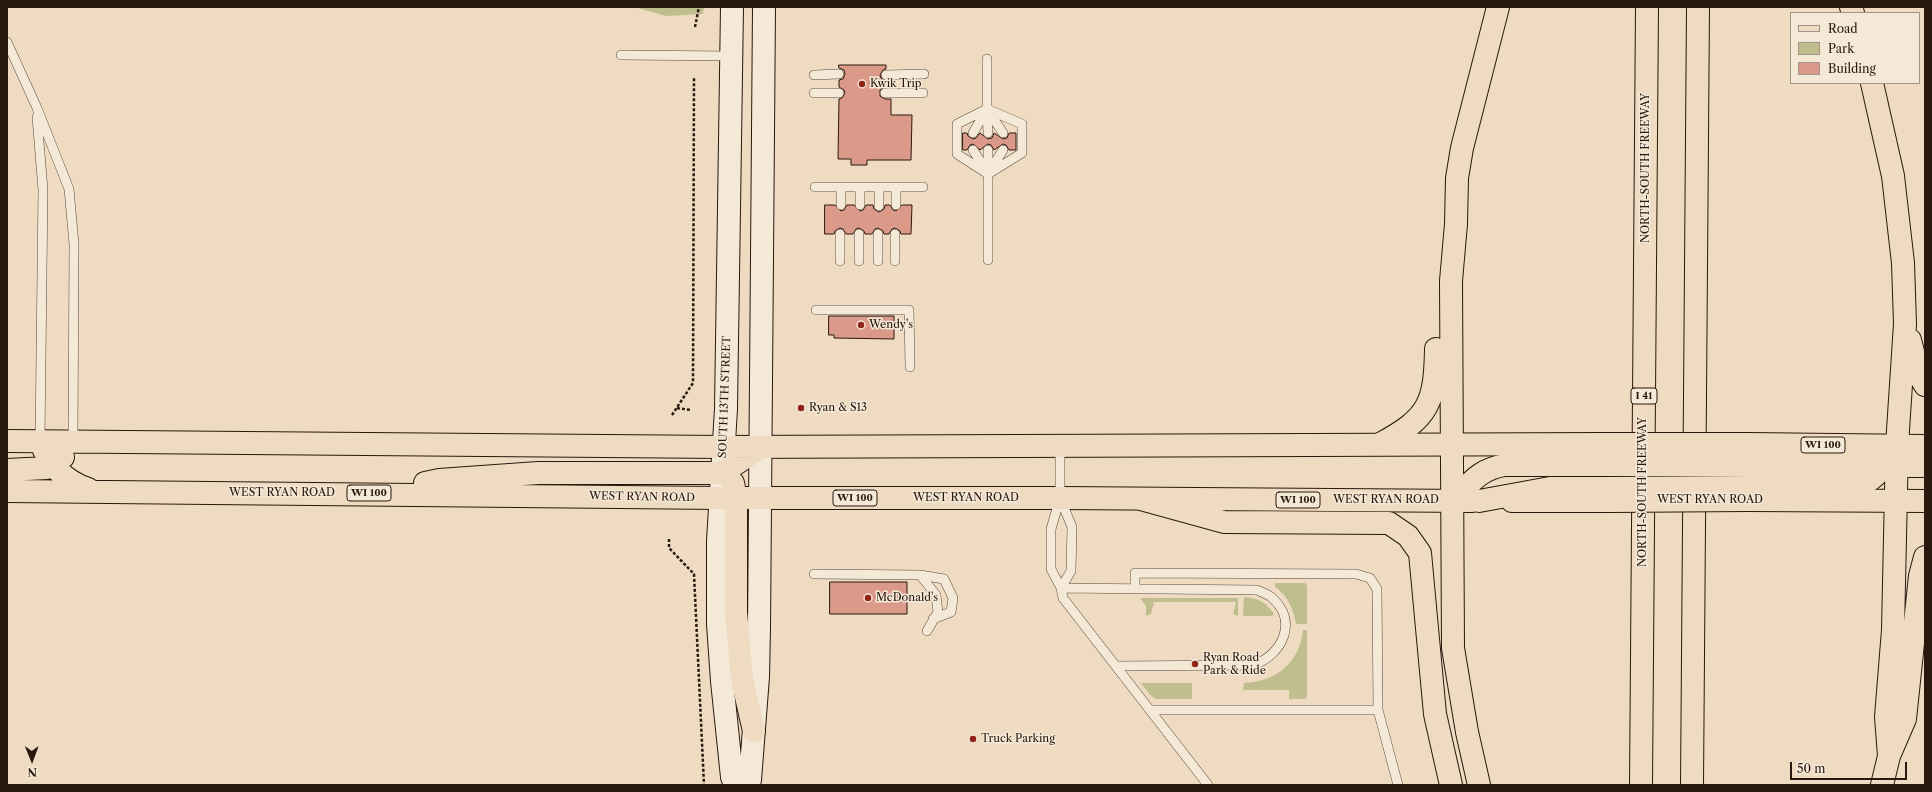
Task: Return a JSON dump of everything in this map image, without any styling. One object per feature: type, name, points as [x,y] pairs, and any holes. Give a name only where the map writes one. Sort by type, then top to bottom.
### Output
[{"type":"main road","points":[[1479,785],[1467,732],[1453,648],[1451,281],[1456,224],[1457,178],[1462,148],[1498,7]]},
{"type":"main road","name":"NORTH-SOUTH FREEWAY","points":[[1641,785],[1647,7]]},
{"type":"main road","points":[[1692,785],[1698,7]]},
{"type":"main road","points":[[1872,84],[1893,176],[1903,263],[1906,324],[1892,459],[1896,501],[1893,630],[1886,717],[1889,756]]},
{"type":"main road","points":[[1380,444],[1410,427],[1420,417],[1432,397],[1436,379],[1438,282],[1442,223],[1457,178]]},
{"type":"main road","points":[[1906,324],[1919,375],[1925,384]]},
{"type":"main road","name":"WI 100","points":[[7,441],[724,447],[1748,444],[1892,459],[1925,446]]},
{"type":"main road","points":[[40,441],[44,452],[52,465],[68,480],[78,486],[107,491]]},
{"type":"main road","points":[[7,470],[47,468],[63,457],[73,441]]},
{"type":"main road","points":[[382,493],[439,480],[538,473],[726,471],[761,447]]},
{"type":"main road","points":[[1749,494],[1851,488],[1861,486],[1877,475],[1892,459]]},
{"type":"main road","points":[[1452,501],[1474,480],[1490,468],[1505,465],[1748,466],[1892,459],[1925,466]]},
{"type":"main road","name":"WEST RYAN ROAD","points":[[7,491],[382,493],[728,498],[1060,498],[1144,500],[1479,501],[1550,488],[1609,494],[1749,494],[1925,501]]},
{"type":"main road","points":[[728,498],[742,679],[754,731]]},
{"type":"main road","points":[[1144,500],[1224,522],[1389,523],[1408,536],[1420,553],[1435,714],[1451,785]]},
{"type":"main road","points":[[1882,785],[1889,756],[1905,718],[1920,576],[1925,557]]},
{"type":"street","name":"SOUTH 13TH STREET","points":[[732,7],[724,447],[728,498],[718,624],[722,681],[732,777],[735,785]]},
{"type":"street","points":[[748,785],[750,780],[758,677],[764,7]]},
{"type":"lane","points":[[7,42],[37,108],[69,189],[74,244],[73,441]]},
{"type":"lane","points":[[621,55],[731,56]]},
{"type":"lane","points":[[987,59],[988,133]]},
{"type":"lane","points":[[814,74],[839,74]]},
{"type":"lane","points":[[886,75],[924,74]]},
{"type":"lane","points":[[814,94],[839,93]]},
{"type":"lane","points":[[885,93],[924,93]]},
{"type":"lane","points":[[37,108],[43,190],[40,441]]},
{"type":"lane","points":[[973,133],[987,109]]},
{"type":"lane","points":[[987,109],[1003,133]]},
{"type":"lane","points":[[987,109],[1022,124],[1022,153],[988,174],[957,154],[957,124],[987,109]]},
{"type":"lane","points":[[973,150],[988,174]]},
{"type":"lane","points":[[988,150],[988,260]]},
{"type":"lane","points":[[988,174],[1003,150]]},
{"type":"lane","points":[[815,187],[923,187]]},
{"type":"lane","points":[[841,187],[841,205]]},
{"type":"lane","points":[[860,187],[860,205]]},
{"type":"lane","points":[[879,187],[879,206]]},
{"type":"lane","points":[[896,187],[896,206]]},
{"type":"lane","points":[[840,234],[840,261]]},
{"type":"lane","points":[[859,234],[859,261]]},
{"type":"lane","points":[[878,234],[878,261]]},
{"type":"lane","points":[[895,234],[895,261]]},
{"type":"lane","points":[[816,310],[909,310],[910,367]]},
{"type":"lane","points":[[1060,446],[1060,498],[1051,529],[1051,569],[1061,588],[1063,598],[1208,785]]},
{"type":"lane","points":[[1060,498],[1072,527],[1071,571],[1061,588]]},
{"type":"lane","points":[[1135,588],[1135,574],[1330,573],[1356,574],[1370,578],[1377,589],[1378,710],[1398,785]]},
{"type":"lane","points":[[814,574],[920,575],[944,579],[953,598],[951,612],[933,620]]},
{"type":"lane","points":[[920,575],[936,595],[938,612],[927,631]]},
{"type":"lane","points":[[1061,588],[1257,590],[1271,596],[1280,607],[1284,617],[1284,636],[1275,652],[1264,661],[1253,665],[1116,666]]},
{"type":"lane","points":[[1151,710],[1378,710]]},
{"type":"path","points":[[695,27],[698,7]]},
{"type":"path","points":[[672,415],[693,383],[694,78]]},
{"type":"path","points":[[677,408],[691,410]]},
{"type":"path","points":[[669,539],[669,548],[694,574],[704,785]]},
{"type":"green space","points":[[634,7],[704,7],[703,14],[666,16]]},
{"type":"green space","points":[[1275,583],[1305,583],[1307,586],[1307,624],[1296,624],[1287,598],[1275,587]]},
{"type":"green space","points":[[1244,597],[1261,601],[1268,606],[1274,614],[1272,616],[1243,616]]},
{"type":"green space","points":[[1140,598],[1238,598],[1238,616],[1233,614],[1236,602],[1154,602],[1151,614],[1146,616],[1146,606]]},
{"type":"green space","points":[[1303,630],[1307,630],[1307,696],[1305,699],[1289,699],[1289,690],[1243,690],[1244,683],[1266,679],[1276,674],[1291,661],[1301,642]]},
{"type":"green space","points":[[1141,683],[1192,683],[1192,699],[1156,699],[1151,696]]},
{"type":"building","name":"Kwik Trip","points":[[839,65],[886,65],[886,69],[883,70],[880,75],[881,78],[886,81],[885,87],[880,90],[880,96],[885,99],[891,99],[891,115],[912,115],[911,160],[867,160],[867,165],[851,165],[851,159],[838,159],[839,99],[842,98],[845,93],[844,90],[839,87],[839,80],[843,79],[845,74],[844,70],[839,68]]},
{"type":"building","points":[[963,133],[967,133],[968,136],[973,139],[980,133],[988,139],[992,138],[994,133],[1003,139],[1007,138],[1009,133],[1016,133],[1016,150],[1009,150],[1006,145],[1003,144],[994,150],[991,145],[988,144],[980,150],[973,144],[970,145],[967,150],[963,150]]},
{"type":"building","points":[[825,205],[835,205],[841,211],[844,210],[847,205],[854,205],[860,211],[863,210],[866,205],[873,205],[874,209],[879,212],[884,209],[885,205],[890,205],[893,210],[896,211],[902,205],[912,205],[911,234],[901,234],[900,231],[895,228],[892,229],[889,234],[884,234],[883,231],[878,228],[875,229],[872,234],[865,234],[864,231],[859,228],[856,229],[853,234],[846,234],[843,229],[840,228],[835,231],[834,234],[825,234]]},
{"type":"building","name":"Wendy's","points":[[829,316],[894,316],[894,339],[834,338],[834,335],[829,335]]},
{"type":"building","name":"McDonald's","points":[[830,582],[907,582],[907,614],[830,614]]},
{"type":"place","name":"Kwik Trip","points":[[862,84]]},
{"type":"place","name":"Wendy's","points":[[861,325]]},
{"type":"place","name":"Ryan & S13","points":[[801,408]]},
{"type":"place","name":"McDonald's","points":[[868,598]]},
{"type":"place","name":"Ryan Road Park & Ride","points":[[1195,664]]},
{"type":"place","name":"Truck Parking","points":[[973,739]]}]
